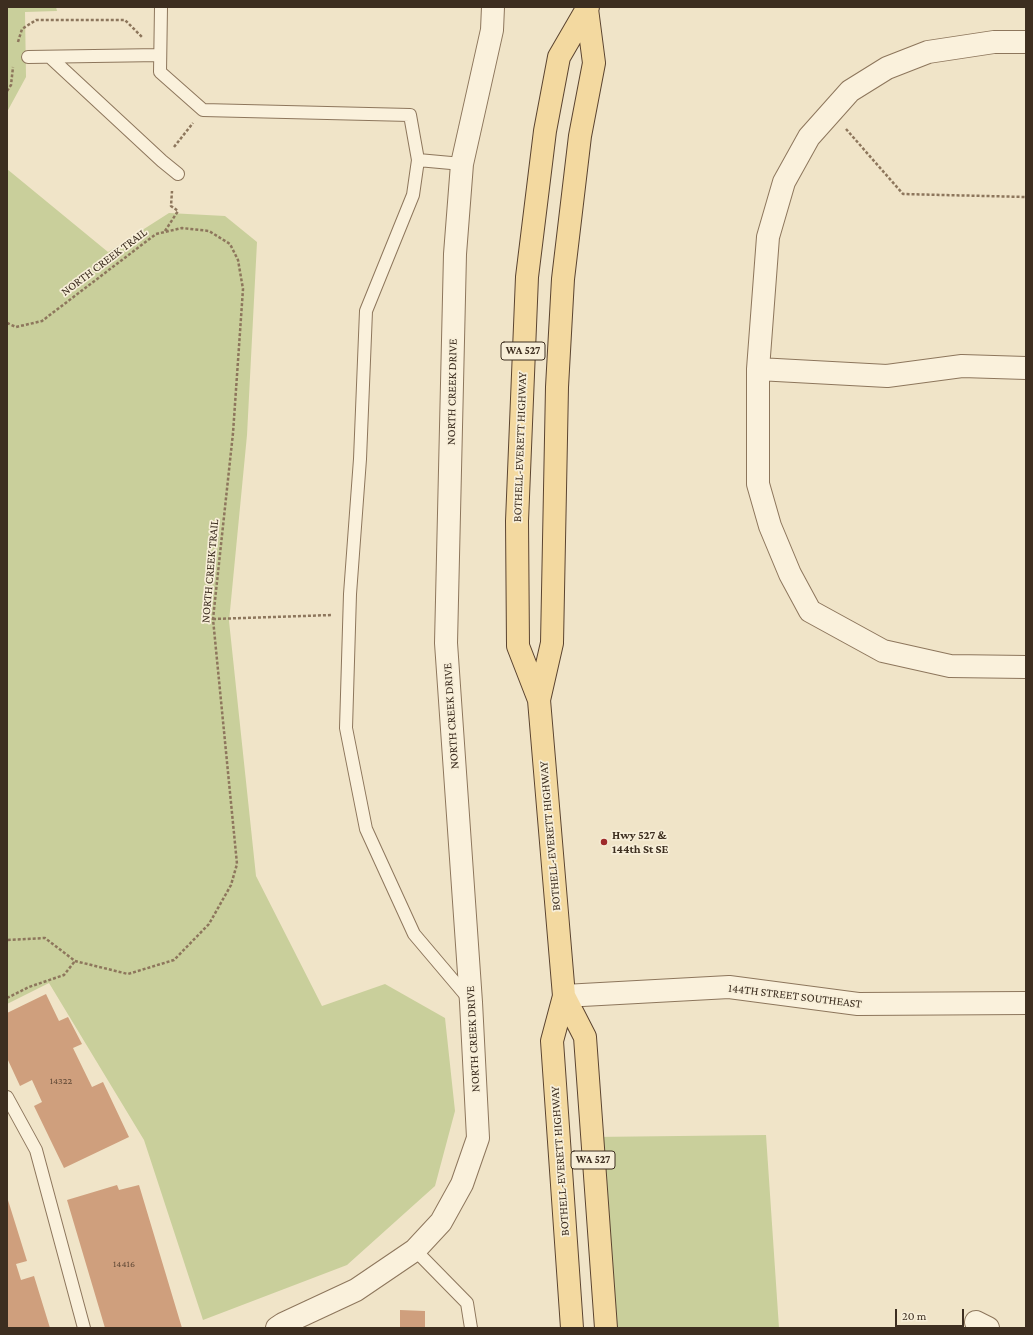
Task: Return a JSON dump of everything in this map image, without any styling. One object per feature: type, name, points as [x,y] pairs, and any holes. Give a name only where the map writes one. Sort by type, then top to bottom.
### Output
[{"type":"main road","name":"BOTHELL-EVERETT HIGHWAY","points":[[539,700],[552,643],[557,387],[563,279],[580,136],[594,63],[587,8]]},
{"type":"main road","name":"BOTHELL-EVERETT HIGHWAY","points":[[572,1328],[552,1041],[564,996],[539,700],[518,646],[517,521],[527,277],[544,131],[559,57],[587,8]]},
{"type":"main road","name":"BOTHELL-EVERETT HIGHWAY","points":[[564,996],[585,1037],[606,1328]]},
{"type":"street","name":"NORTH CREEK DRIVE","points":[[277,1328],[356,1290],[415,1250],[441,1222],[448,1210],[462,1184],[478,1138],[471,1002],[446,643],[455,254],[462,164],[492,30],[492,7]]},
{"type":"street","points":[[1026,42],[994,42],[928,52],[887,68],[850,91],[809,138],[784,182],[768,237],[758,369],[758,484],[770,526],[790,574],[810,611],[883,651],[950,666],[1026,667]]},
{"type":"street","points":[[758,369],[887,376],[962,366],[1026,368]]},
{"type":"street","name":"144TH STREET SOUTHEAST","points":[[564,996],[729,987],[858,1004],[1026,1003]]},
{"type":"lane","points":[[161,7],[160,72],[203,110],[410,115],[418,160],[413,195],[366,311],[360,459],[350,614],[346,728],[366,829],[414,934],[471,1002]]},
{"type":"lane","points":[[28,57],[51,58],[160,55]]},
{"type":"lane","points":[[51,58],[178,174]]},
{"type":"lane","points":[[418,160],[462,164]]},
{"type":"lane","points":[[7,1097],[36,1150],[84,1328]]},
{"type":"lane","points":[[415,1250],[467,1303],[471,1328]]},
{"type":"path","points":[[17,44],[22,29],[36,20],[125,20],[160,55]]},
{"type":"path","points":[[7,91],[11,85],[13,65]]},
{"type":"path","points":[[162,161],[203,110]]},
{"type":"path","points":[[831,113],[903,194],[1026,197]]},
{"type":"path","points":[[165,232],[178,210],[171,206],[173,186]]},
{"type":"path","name":"NORTH CREEK TRAIL","points":[[7,323],[16,327],[42,321],[156,234],[182,228],[209,231],[230,244],[238,260],[243,289],[233,433],[212,620],[237,864],[231,885],[209,924],[174,960],[128,974],[75,960],[45,938],[7,940]]},
{"type":"path","points":[[212,620],[350,614]]},
{"type":"path","points":[[7,998],[29,987],[64,975],[75,960]]},
{"type":"green space","points":[[7,7],[56,7],[57,11],[25,12],[26,77],[7,112]]},
{"type":"green space","points":[[7,169],[108,252],[169,213],[225,216],[257,242],[247,435],[229,621],[256,876],[322,1006],[385,984],[445,1018],[455,1111],[435,1186],[347,1265],[203,1320],[144,1140],[49,983],[7,1004]]},
{"type":"green space","points":[[766,1135],[779,1328],[606,1328],[592,1137]]},
{"type":"building","points":[[46,994],[59,1021],[68,1017],[82,1044],[73,1048],[92,1087],[103,1082],[129,1137],[64,1168],[34,1106],[42,1102],[32,1080],[20,1086],[7,1058],[7,1013]]},
{"type":"building","points":[[117,1185],[119,1190],[139,1185],[182,1328],[105,1328],[67,1200]]},
{"type":"building","points":[[7,1197],[27,1261],[16,1264],[21,1280],[34,1276],[50,1328],[7,1328]]},
{"type":"building","points":[[400,1310],[425,1311],[425,1328],[400,1328]]},
{"type":"place","name":"Hwy 527 & 144th St SE","points":[[604,842]]}]
